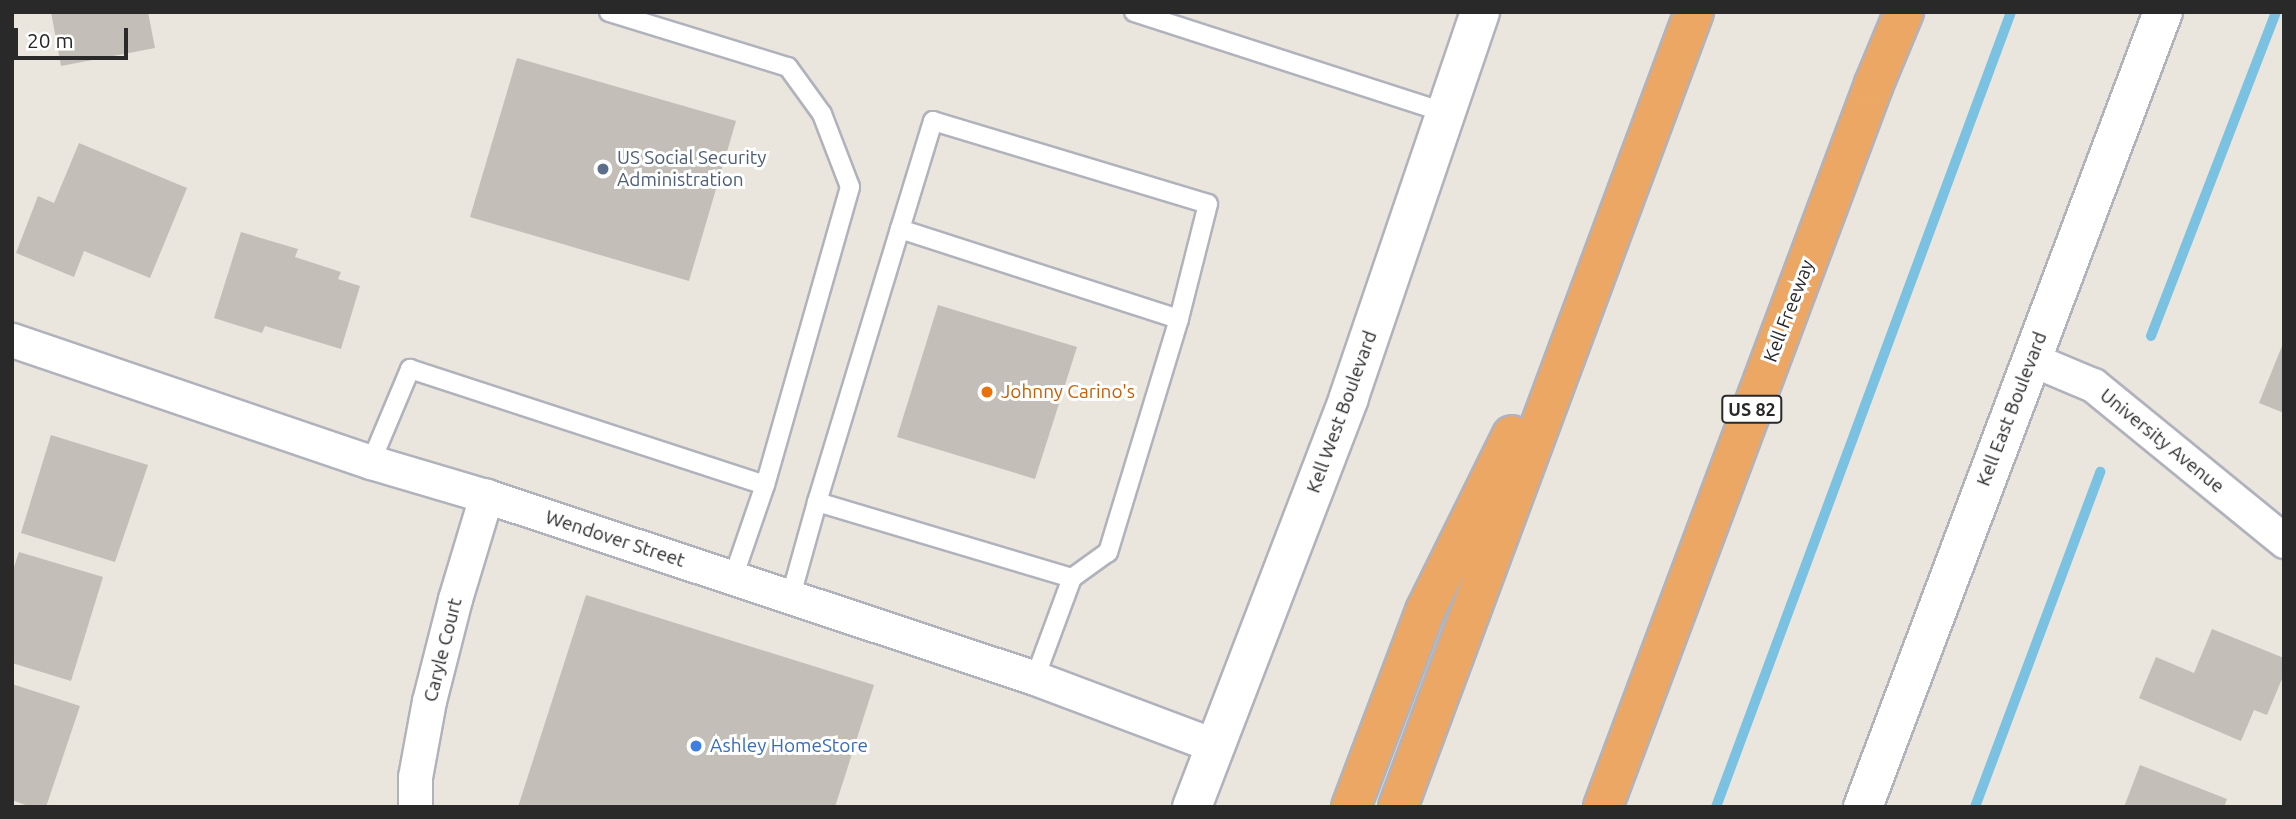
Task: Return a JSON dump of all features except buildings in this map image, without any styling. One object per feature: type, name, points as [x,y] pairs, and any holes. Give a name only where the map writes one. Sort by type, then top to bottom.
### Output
[{"type":"highway","points":[[1647,133],[1675,12]]},
{"type":"highway","points":[[1398,807],[1694,12]]},
{"type":"highway","name":"Kell Freeway","points":[[1603,807],[1874,84],[1904,12]]},
{"type":"highway","points":[[1874,84],[1911,12]]},
{"type":"highway","points":[[1351,807],[1425,611],[1603,251]]},
{"type":"main road","name":"Kell West Boulevard","points":[[1192,807],[1349,397],[1480,12]]},
{"type":"main road","name":"Kell East Boulevard","points":[[1863,807],[2163,12]]},
{"type":"street","name":"Wendover Street","points":[[12,340],[371,462],[486,496],[790,599],[1035,678],[1216,746]]},
{"type":"street","name":"University Avenue","points":[[2031,359],[2093,385],[2284,541]]},
{"type":"street","name":"Caryle Court","points":[[415,807],[415,777],[429,701],[455,599],[486,496]]},
{"type":"lane","points":[[609,12],[788,67],[822,114],[850,187],[765,485],[733,578]]},
{"type":"lane","points":[[1134,12],[1446,113]]},
{"type":"lane","points":[[790,599],[933,121],[1208,204],[1179,319],[1108,552],[1072,578],[1035,678]]},
{"type":"lane","points":[[900,229],[1179,319]]},
{"type":"lane","points":[[371,462],[410,369],[765,485]]},
{"type":"lane","points":[[817,502],[1072,578]]},
{"type":"waterway","points":[[1716,807],[2011,12]]},
{"type":"waterway","points":[[2151,336],[2276,12]]},
{"type":"waterway","points":[[1975,807],[2100,472]]},
{"type":"place","name":"US Social Security Administration","points":[[603,169]]},
{"type":"place","name":"Johnny Carino's","points":[[987,392]]},
{"type":"place","name":"Ashley HomeStore","points":[[696,746]]}]
